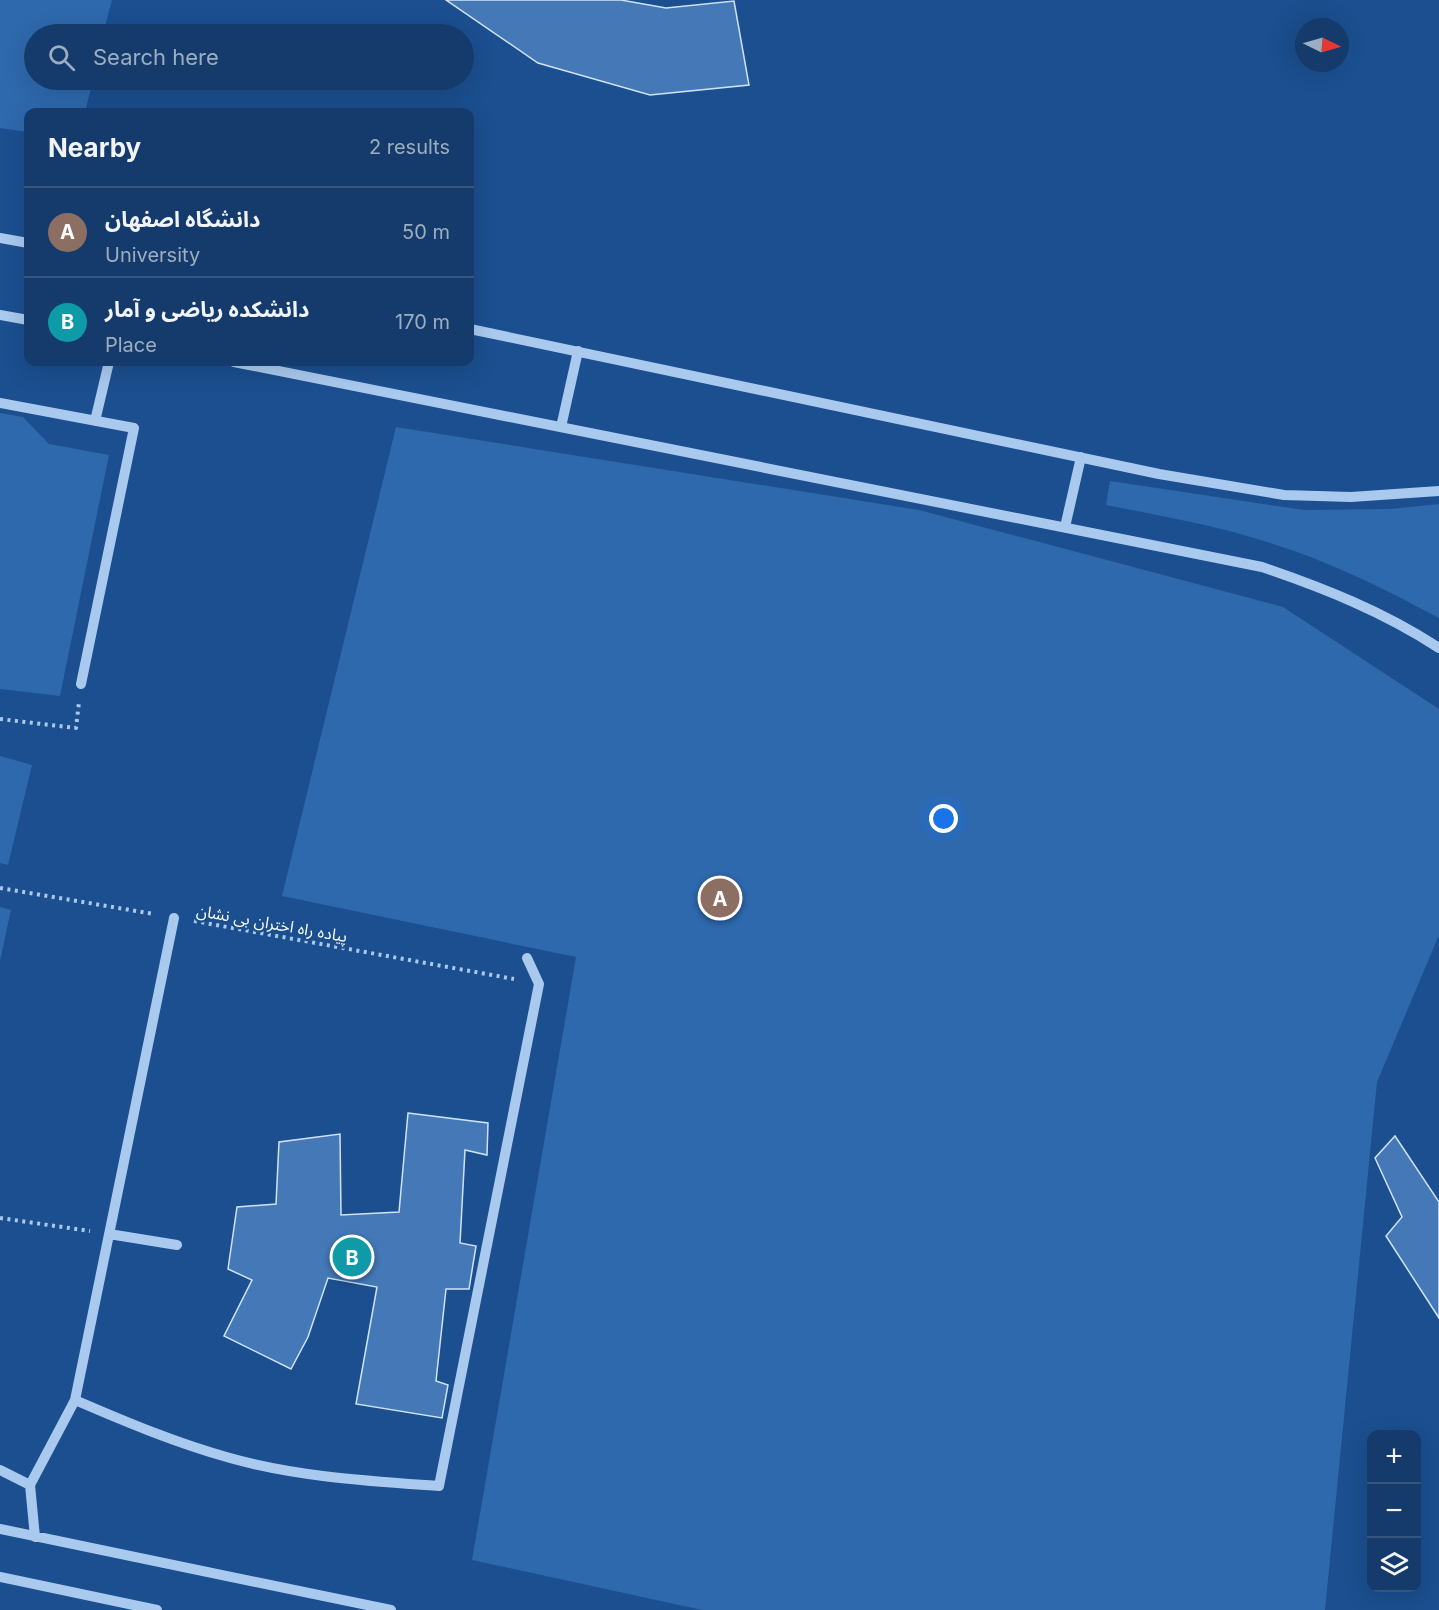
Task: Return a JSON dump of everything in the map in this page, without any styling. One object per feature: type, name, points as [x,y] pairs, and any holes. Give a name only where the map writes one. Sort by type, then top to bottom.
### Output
[{"type":"lane","points":[[0,238],[24,242]]},
{"type":"lane","points":[[0,315],[24,320]]},
{"type":"lane","points":[[474,330],[1159,474],[1284,495],[1351,497],[1439,491]]},
{"type":"lane","points":[[561,427],[578,351]]},
{"type":"lane","points":[[95,421],[108,366]]},
{"type":"lane","points":[[254,366],[1262,567],[1352,600],[1418,634],[1439,648]]},
{"type":"lane","points":[[0,403],[134,428],[81,684]]},
{"type":"lane","points":[[1065,527],[1081,457]]},
{"type":"lane","points":[[35,1537],[30,1485],[75,1400],[174,918]]},
{"type":"lane","points":[[75,1400],[171,1440],[232,1458],[351,1480],[439,1486],[539,984],[527,958]]},
{"type":"lane","points":[[109,1234],[177,1245]]},
{"type":"lane","points":[[0,1470],[30,1485]]},
{"type":"lane","points":[[0,1529],[391,1610]]},
{"type":"lane","points":[[0,1577],[157,1610]]},
{"type":"path","points":[[0,719],[76,728],[81,684]]},
{"type":"path","name":"پیاده راه اختران بی نشان","points":[[0,888],[539,984]]},
{"type":"path","points":[[0,1218],[109,1234]]},
{"type":"shaded area","points":[[0,0],[112,0],[106,24],[24,24],[24,90],[90,90],[86,108],[24,108],[24,131],[0,128]]},
{"type":"shaded area","points":[[0,413],[23,417],[49,444],[109,455],[60,696],[0,689]]},
{"type":"shaded area","points":[[396,427],[919,510],[1283,607],[1439,709],[1439,935],[1377,1082],[1325,1610],[702,1610],[472,1560],[576,957],[282,896]]},
{"type":"shaded area","points":[[1110,481],[1304,510],[1391,509],[1439,504],[1439,618],[1355,576],[1289,549],[1207,526],[1106,505]]},
{"type":"shaded area","points":[[0,756],[32,765],[8,865],[0,863]]},
{"type":"shaded area","points":[[0,907],[11,910],[0,961]]},
{"type":"building","points":[[446,0],[621,0],[666,8],[734,1],[749,85],[650,95],[538,63]]},
{"type":"building","points":[[408,1113],[488,1123],[487,1155],[465,1150],[460,1243],[476,1246],[469,1289],[446,1289],[436,1381],[448,1385],[442,1418],[356,1404],[377,1287],[328,1278],[308,1337],[291,1369],[224,1336],[252,1280],[228,1269],[237,1207],[276,1204],[279,1142],[340,1134],[341,1215],[399,1212]]},
{"type":"building","points":[[1395,1136],[1439,1202],[1439,1318],[1386,1236],[1402,1217],[1375,1158]]},
{"type":"place","name":"دانشگاه اصفهان","points":[[720,898]]},
{"type":"place","name":"دانشکده ریاضی و آمار","points":[[352,1257]]}]
